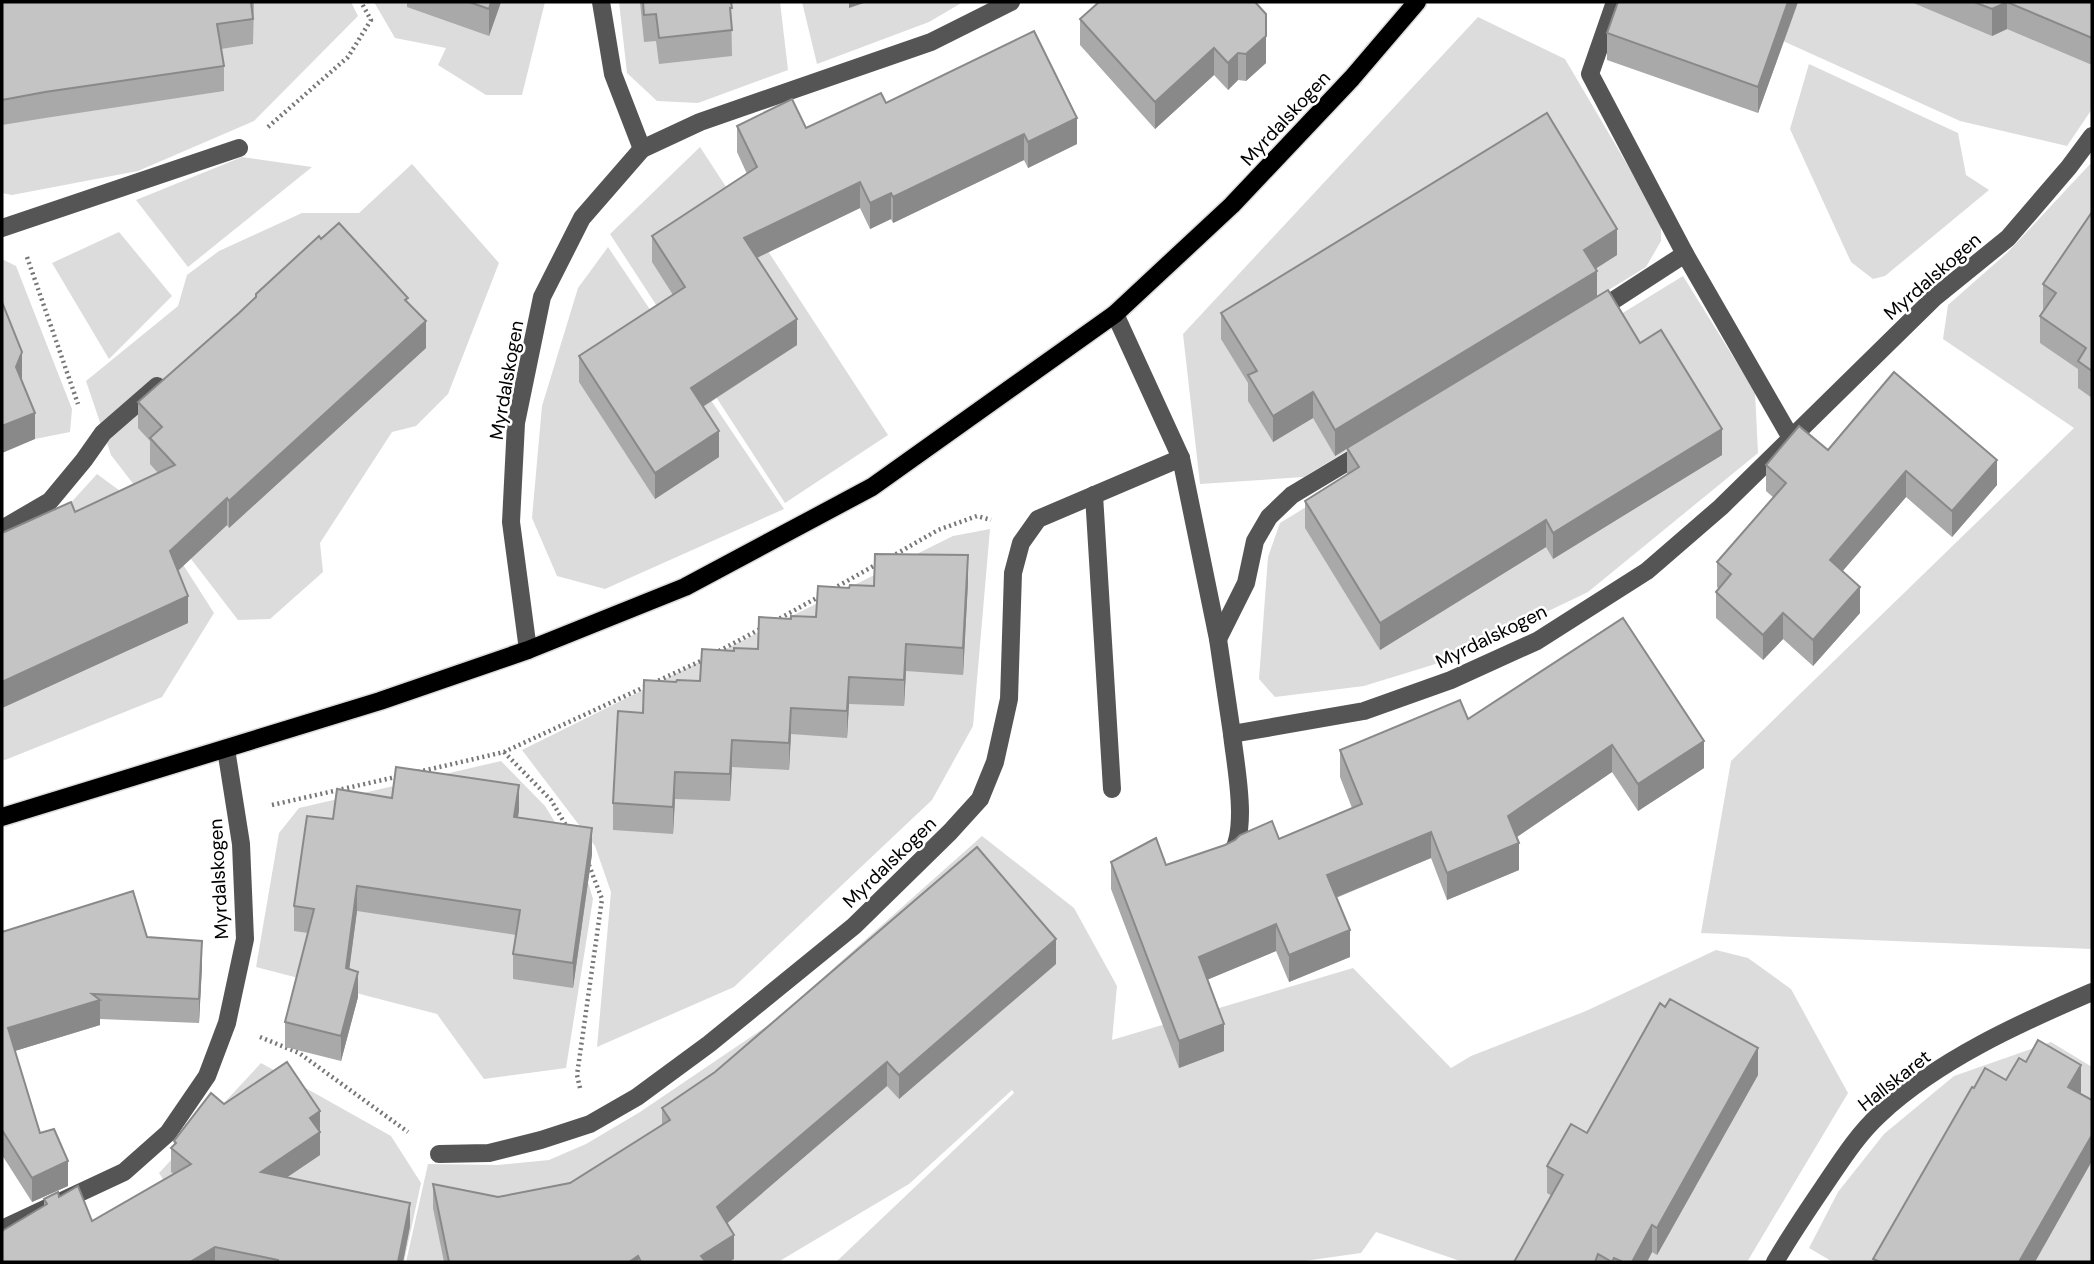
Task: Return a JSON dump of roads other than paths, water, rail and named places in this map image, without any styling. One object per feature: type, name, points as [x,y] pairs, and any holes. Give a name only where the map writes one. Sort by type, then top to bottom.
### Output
[{"type":"main road","name":"Myrdalskogen","points":[[2,817],[380,701],[528,650],[685,587],[872,487],[1115,314],[1231,205],[1352,78],[1417,2]]},
{"type":"street","points":[[601,2],[613,74],[642,149]]},
{"type":"street","name":"Myrdalskogen","points":[[528,650],[511,522],[516,423],[542,298],[582,218],[642,149],[700,122],[931,42],[1011,2]]},
{"type":"street","points":[[1615,2],[1590,74],[1685,254],[1791,438]]},
{"type":"street","name":"Myrdalskogen","points":[[1232,734],[1363,711],[1451,680],[1537,642],[1647,571],[1721,507],[1934,298],[2008,238],[2092,136]]},
{"type":"street","points":[[6,226],[239,148]]},
{"type":"street","points":[[1578,323],[1685,254]]},
{"type":"street","points":[[1115,314],[1181,458],[1218,639],[1239,801],[1235,850],[1228,857],[1208,864]]},
{"type":"street","points":[[2,529],[50,501],[103,433],[174,371]]},
{"type":"street","points":[[1218,639],[1246,583],[1255,541],[1269,517],[1292,495],[1388,438]]},
{"type":"street","name":"Myrdalskogen","points":[[439,1154],[489,1153],[590,1124],[637,1097],[709,1044],[854,926],[980,800],[995,762],[1009,699],[1013,573],[1021,543],[1038,519],[1181,458]]},
{"type":"street","points":[[1094,495],[1112,789]]},
{"type":"street","name":"Myrdalskogen","points":[[2,1228],[124,1172],[168,1133],[207,1076],[227,1023],[244,939],[242,844],[226,749]]},
{"type":"street","name":"Hallskaret","points":[[1775,1262],[1855,1141],[1880,1114],[1921,1081],[1976,1047],[2092,992]]}]
